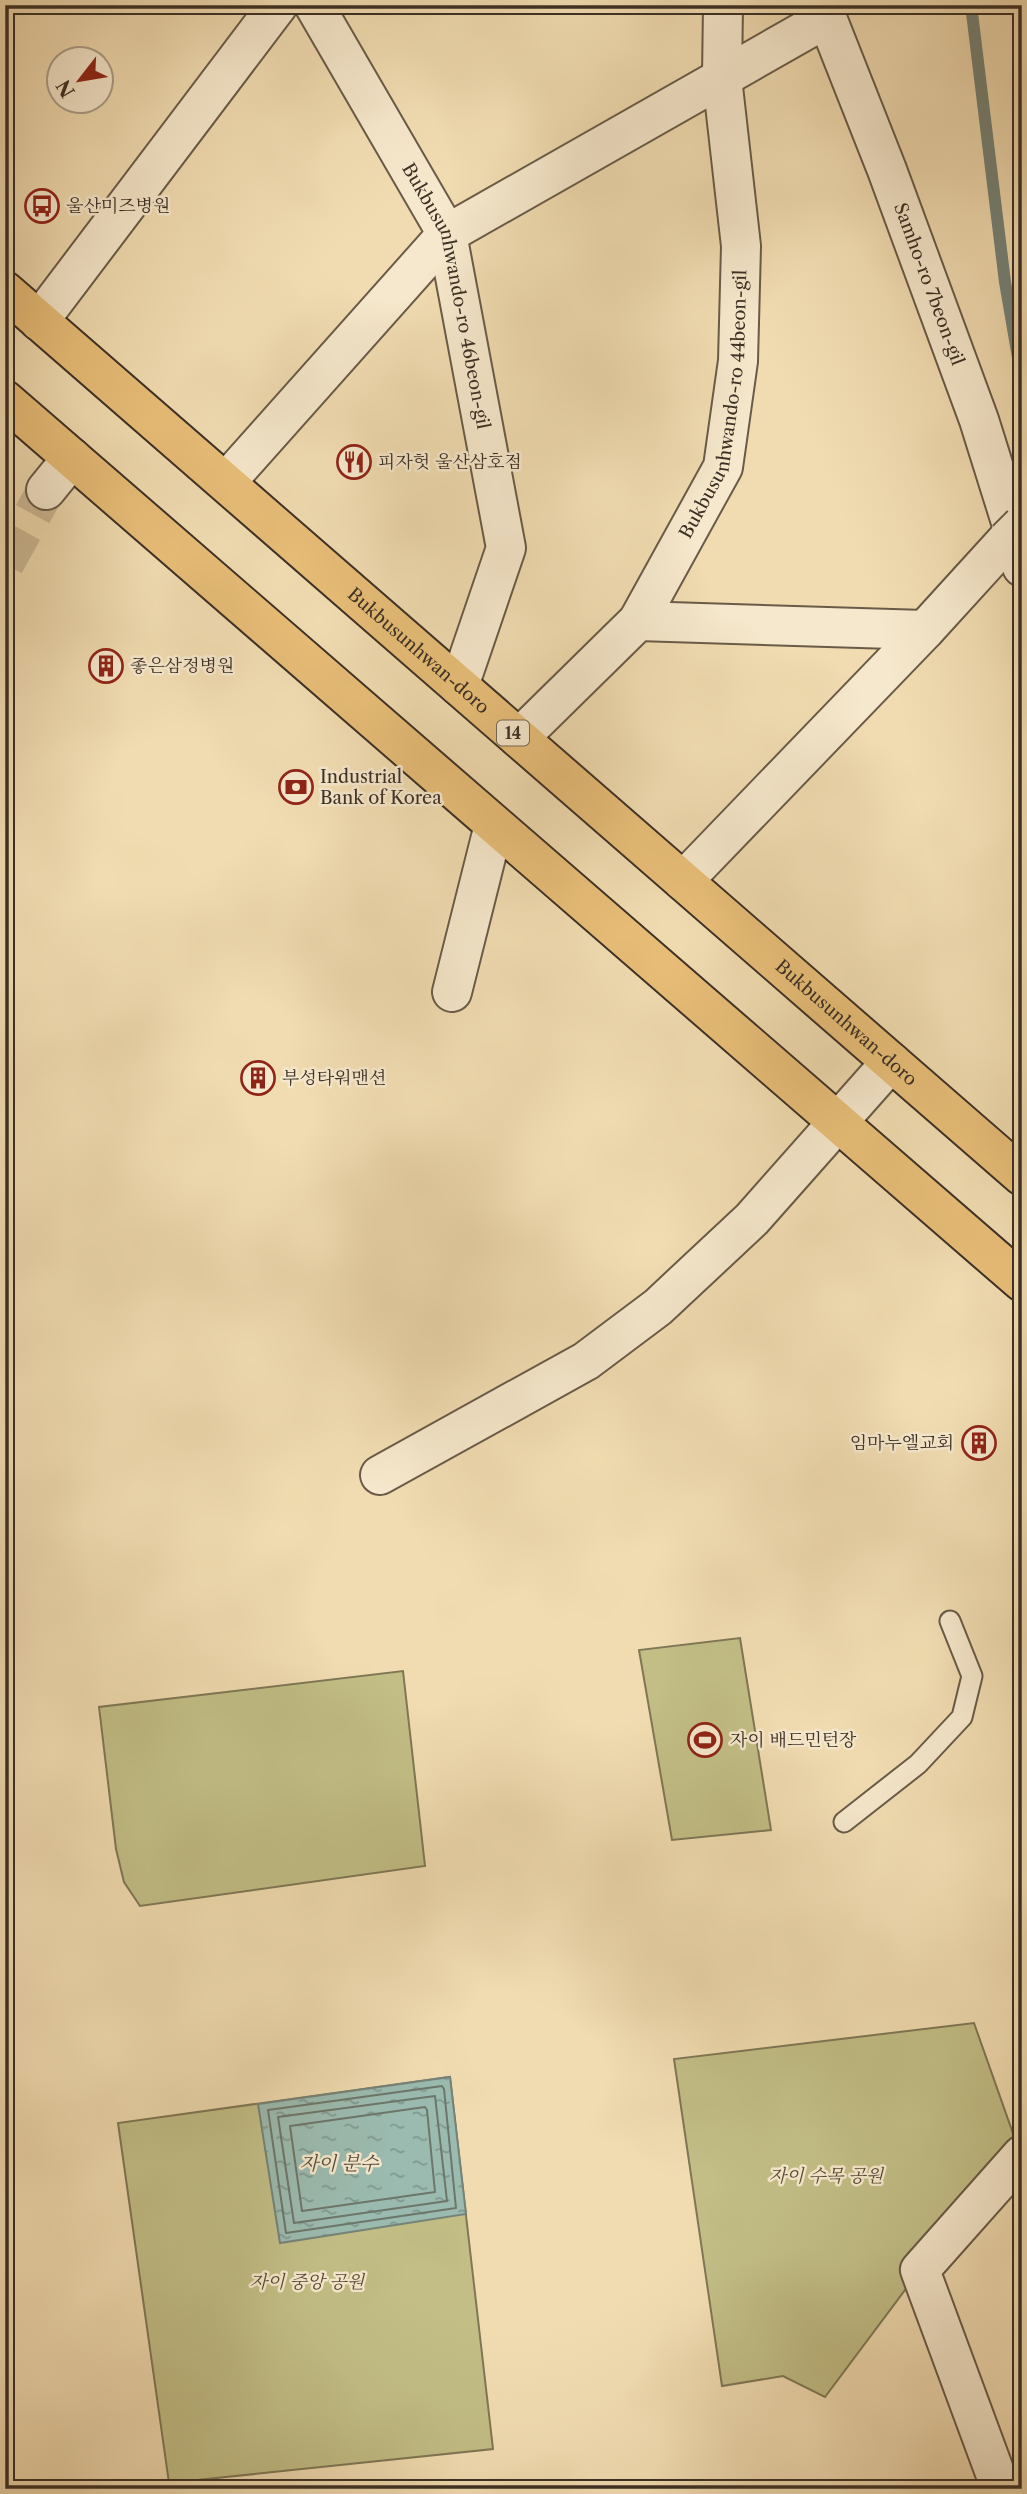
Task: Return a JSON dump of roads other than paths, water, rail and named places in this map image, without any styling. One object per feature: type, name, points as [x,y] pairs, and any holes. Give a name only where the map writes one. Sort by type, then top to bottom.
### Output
[{"type":"main road","name":"Bukbusunhwan-doro","points":[[5,291],[1022,1176]]},
{"type":"main road","points":[[5,400],[1022,1282]]},
{"type":"street","points":[[40,321],[278,5]]},
{"type":"street","name":"Bukbusunhwando-ro 46beon-gil","points":[[314,5],[447,233],[506,548],[459,686]]},
{"type":"street","name":"Bukbusunhwando-ro 44beon-gil","points":[[519,738],[638,621],[723,467],[738,361],[741,246],[722,78],[723,5]]},
{"type":"street","points":[[226,482],[447,233],[722,78],[827,12]]},
{"type":"street","name":"Samho-ro 7beon-gil","points":[[827,12],[979,420],[1017,544]]},
{"type":"street","points":[[46,490],[72,458]]},
{"type":"street","points":[[683,881],[925,630],[1017,544]]},
{"type":"street","points":[[638,621],[925,630]]},
{"type":"street","points":[[452,992],[494,825]]},
{"type":"street","points":[[380,1475],[586,1361],[658,1307],[752,1219],[891,1062]]},
{"type":"street","points":[[1001,2489],[920,2270],[1022,2155]]},
{"type":"lane","points":[[844,1822],[918,1764],[962,1717],[972,1676],[950,1621]]},
{"type":"water","name":"자이 분수","points":[[450,2077],[466,2214],[280,2243],[258,2104]]},
{"type":"waterway","points":[[971,5],[1005,282],[1022,381]]},
{"type":"tunnel","points":[[5,564],[46,490]]},
{"type":"place","name":"울산미즈병원","points":[[42,206]]},
{"type":"place","name":"피자헛 울산삼호점","points":[[354,462]]},
{"type":"place","name":"좋은삼정병원","points":[[106,666]]},
{"type":"place","name":"Industrial Bank of Korea","points":[[296,787]]},
{"type":"place","name":"부성타워맨션","points":[[258,1078]]},
{"type":"place","name":"임마누엘교회","points":[[979,1443]]},
{"type":"place","name":"자이 배드민턴장","points":[[705,1740]]},
{"type":"park label","name":"자이 수목 공원","points":[[826,2176]]},
{"type":"park label","name":"자이 중앙 공원","points":[[307,2282]]}]
